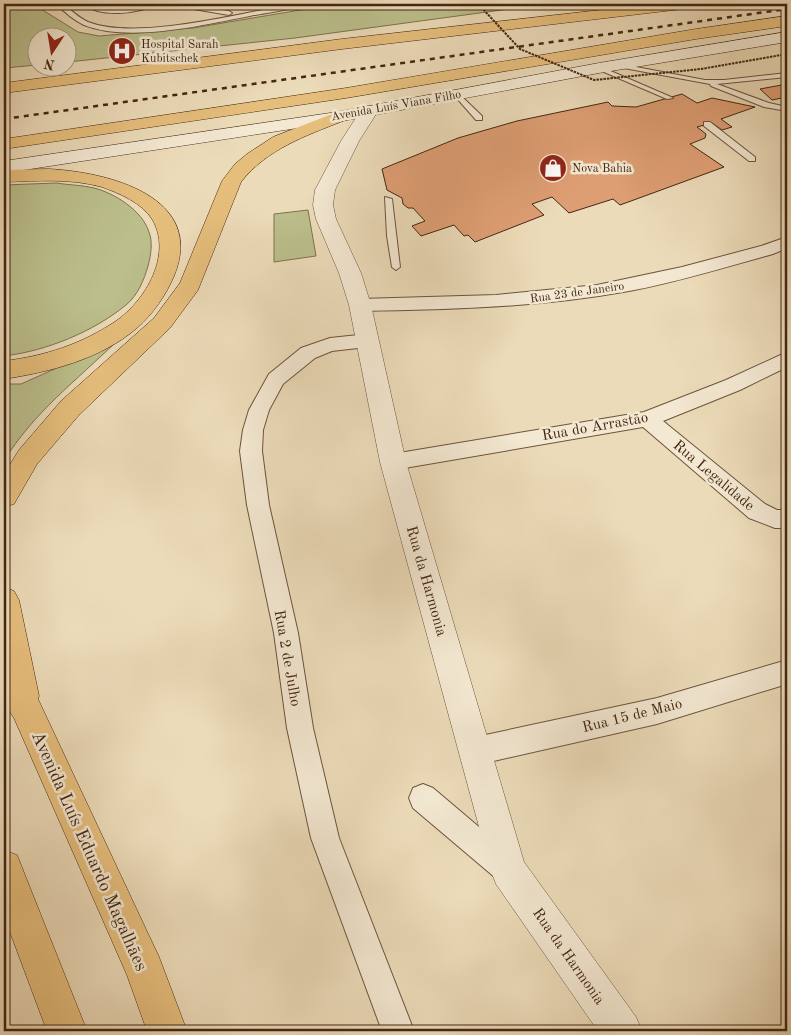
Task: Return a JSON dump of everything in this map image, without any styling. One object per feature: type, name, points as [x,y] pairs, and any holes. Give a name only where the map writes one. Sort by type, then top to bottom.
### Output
[{"type":"main road","points":[[4,88],[342,44],[691,4]]},
{"type":"main road","name":"Avenida Luís Viana Filho","points":[[4,144],[346,93],[696,34],[787,21]]},
{"type":"main road","name":"Avenida Luís Viana Filho","points":[[4,167],[337,117],[607,67],[787,37]]},
{"type":"main road","name":"Rua da Harmonia","points":[[369,111],[334,170],[325,190],[323,205],[326,219],[350,272],[360,306],[393,462],[509,871],[622,1031]]},
{"type":"main road","points":[[4,496],[28,457],[70,408],[162,323],[190,285],[232,180],[239,170],[267,146],[337,117]]},
{"type":"main road","points":[[4,176],[68,176],[100,181],[124,189],[149,204],[166,225],[171,244],[166,272],[151,299],[131,321],[100,341],[72,354],[36,366],[4,370]]},
{"type":"main road","points":[[4,600],[25,708]]},
{"type":"main road","name":"Avenida Luís Eduardo Magalhães","points":[[4,675],[25,708],[145,971],[166,1031]]},
{"type":"main road","points":[[4,868],[67,1031]]},
{"type":"street","name":"Rua 23 de Janeiro","points":[[360,306],[528,299],[631,284],[767,250],[787,242]]},
{"type":"street","name":"Rua 2 de Julho","points":[[368,341],[330,345],[308,353],[276,379],[259,410],[253,430],[251,451],[258,505],[286,634],[300,728],[325,838],[398,1031]]},
{"type":"street","name":"Rua do Arrastão","points":[[393,462],[646,418],[733,385],[787,359]]},
{"type":"street","name":"Rua Legalidade","points":[[646,418],[756,511],[775,519],[787,519]]},
{"type":"street","name":"Rua 15 de Maio","points":[[476,751],[657,711],[787,672]]},
{"type":"street","points":[[422,798],[509,871]]},
{"type":"lane","points":[[60,4],[79,20],[100,27],[126,30],[175,25],[302,4]]},
{"type":"lane","points":[[86,4],[94,10],[117,12],[154,4]]},
{"type":"lane","points":[[175,25],[183,18],[181,5],[240,15]]},
{"type":"lane","points":[[607,67],[704,82],[724,82],[787,75]]},
{"type":"lane","points":[[607,67],[669,98]]},
{"type":"lane","points":[[704,82],[767,105],[787,109]]},
{"type":"lane","points":[[456,94],[479,118]]},
{"type":"lane","points":[[707,124],[752,159]]},
{"type":"lane","points":[[388,199],[396,267]]},
{"type":"path","points":[[481,7],[520,49],[594,80],[701,69],[787,54]]},
{"type":"green space","name":"Hospital Sarah Kubitschek","points":[[4,4],[33,4],[72,28],[28,28],[28,66],[4,68]]},
{"type":"green space","name":"Hospital Sarah Kubitschek","points":[[336,4],[546,4],[295,38],[78,61],[78,32],[99,36],[193,28]]},
{"type":"green space","points":[[56,183],[102,190],[118,198],[134,210],[145,224],[151,240],[150,257],[145,277],[134,297],[99,324],[52,345],[4,356],[4,185]]},
{"type":"green space","points":[[308,210],[316,256],[274,262],[274,214]]},
{"type":"green space","points":[[117,341],[42,412],[28,427],[4,461],[4,384],[21,384]]},
{"type":"building","points":[[787,84],[787,97],[772,100],[760,89]]},
{"type":"building","name":"Nova Bahia","points":[[682,94],[697,103],[712,98],[755,107],[721,119],[732,127],[722,130],[712,123],[697,127],[706,134],[705,138],[690,144],[724,167],[620,205],[613,199],[569,213],[552,197],[532,204],[544,215],[475,242],[468,235],[464,236],[454,225],[421,236],[412,226],[425,221],[413,208],[408,208],[403,204],[402,198],[387,190],[382,169],[458,138],[517,121],[608,102],[612,106],[636,107]]},
{"type":"railway","points":[[4,119],[787,9]]},
{"type":"place","name":"Hospital Sarah Kubitschek","points":[[122,51]]},
{"type":"place","name":"Nova Bahia","points":[[553,168]]}]
